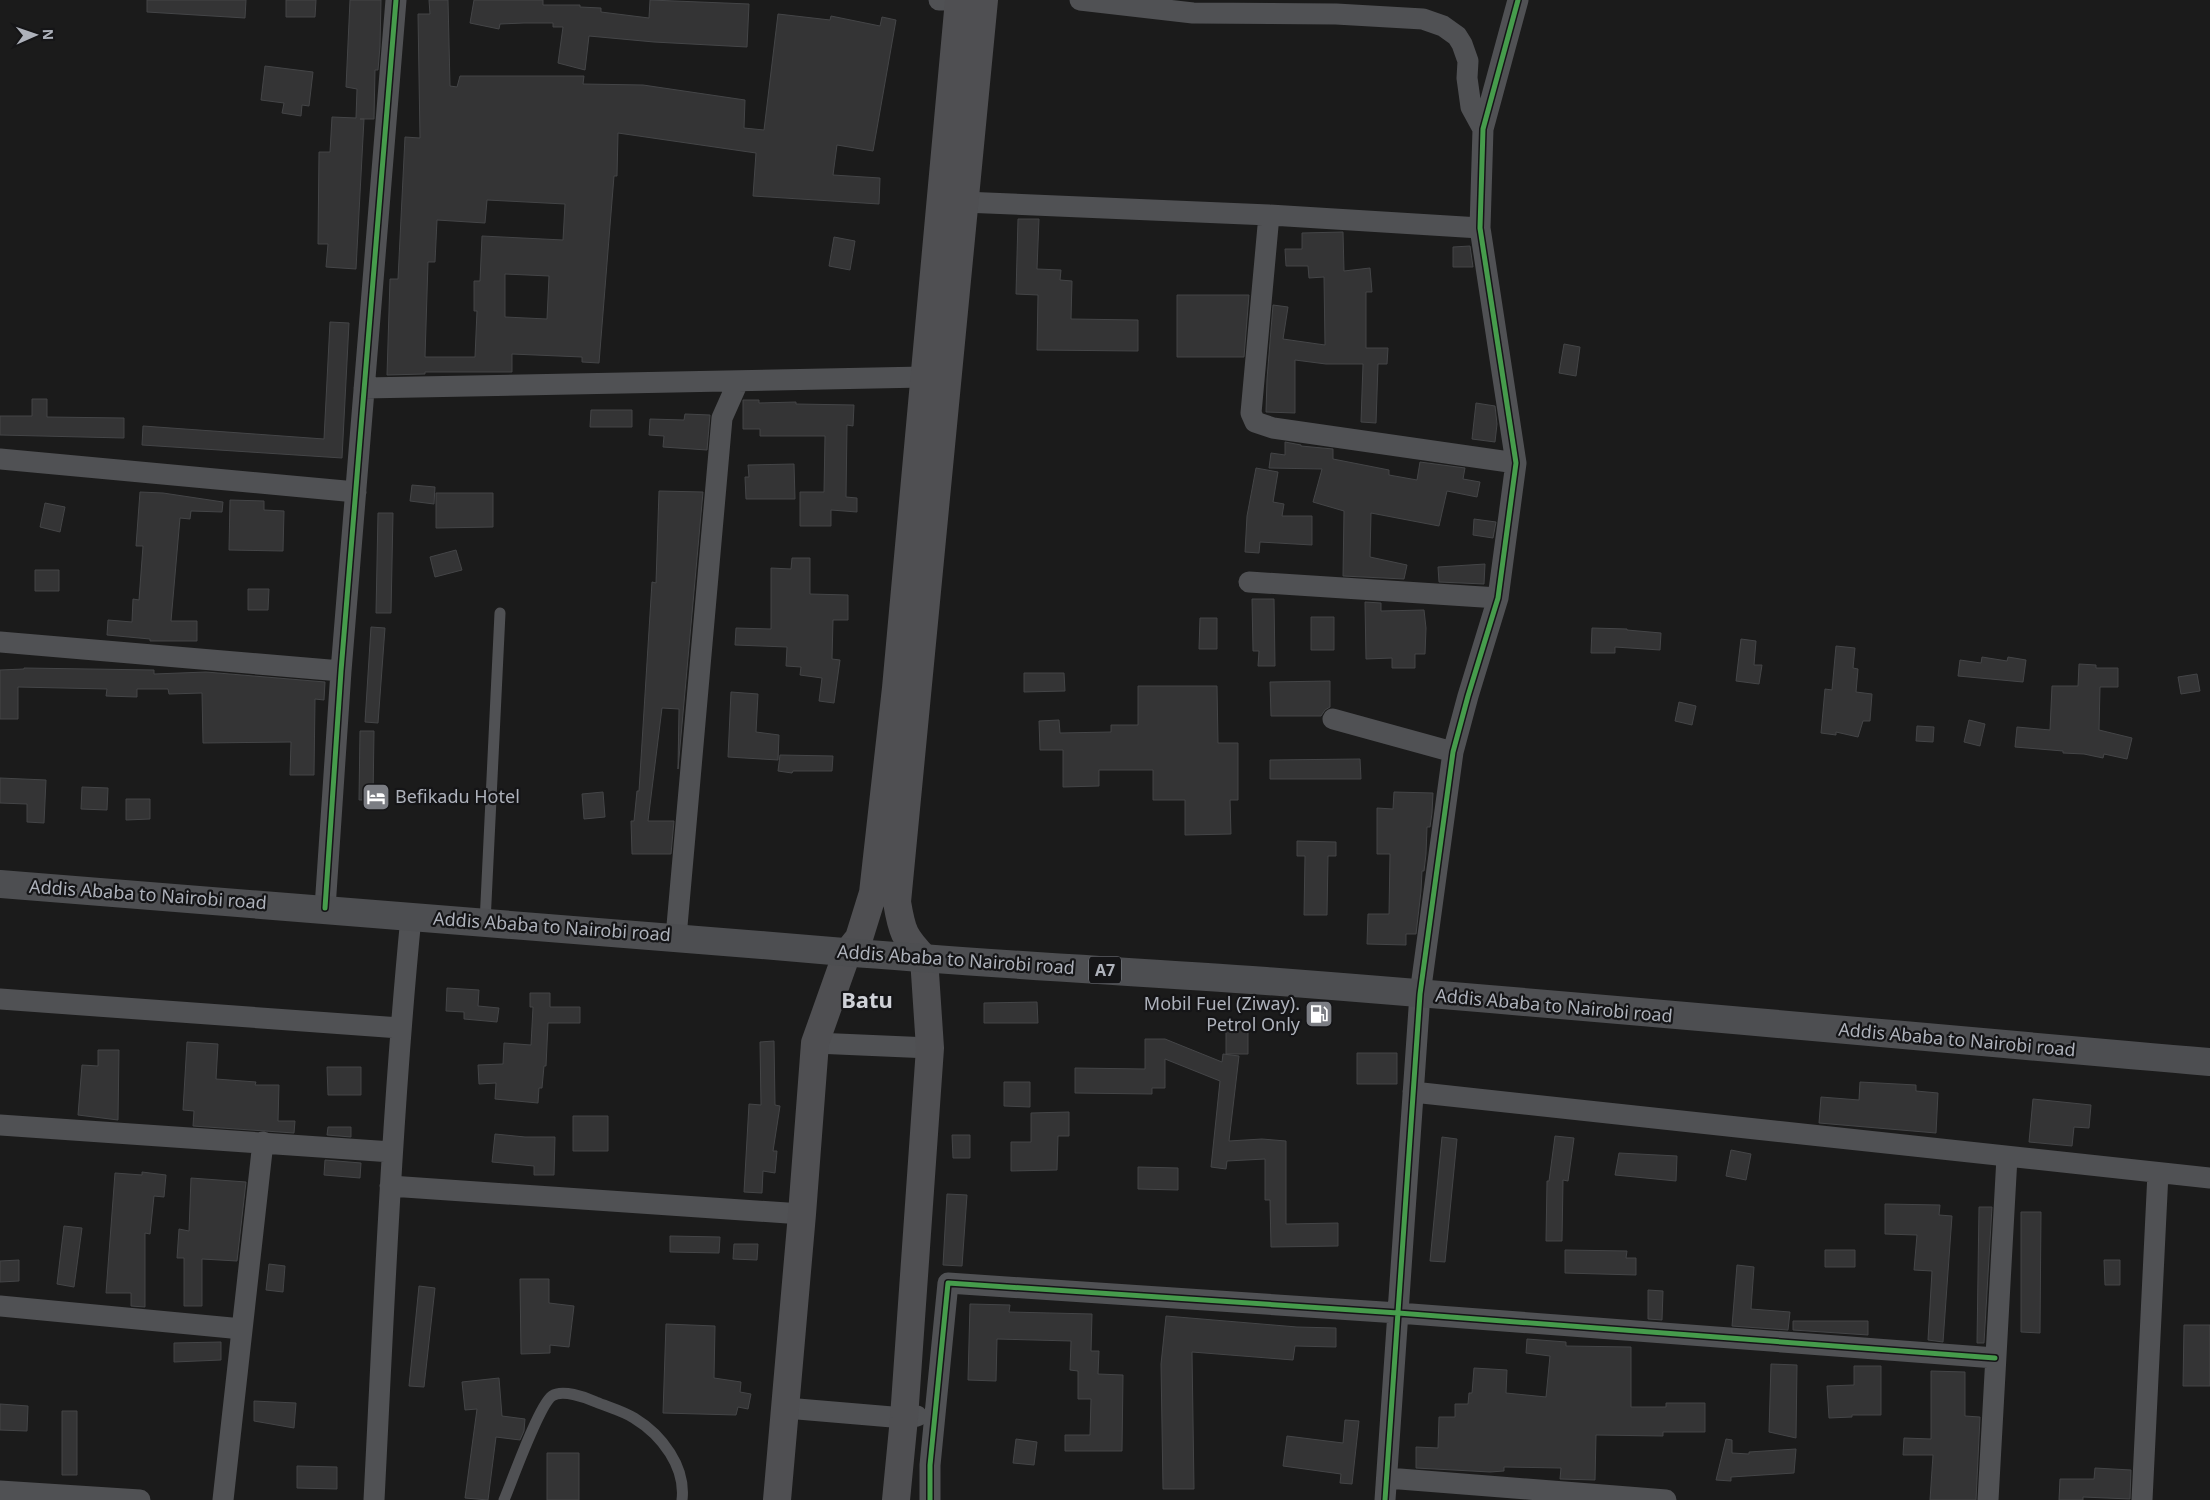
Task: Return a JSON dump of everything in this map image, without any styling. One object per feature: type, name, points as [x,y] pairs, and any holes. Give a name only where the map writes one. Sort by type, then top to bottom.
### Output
[{"type":"highway","name":"Addis Ababa to Nairobi road","points":[[0,884],[325,908],[411,917],[676,937],[847,953],[1420,994],[2210,1062]]},
{"type":"main road","points":[[896,1500],[904,1418],[930,1048],[924,958],[907,940],[901,924],[897,902],[963,202],[961,0]]},
{"type":"main road","points":[[777,1500],[815,1043],[847,953],[859,938],[873,894],[896,688],[961,0]]},
{"type":"street","points":[[325,908],[364,388],[396,0]]},
{"type":"street","points":[[1080,0],[1194,7],[1361,8],[1423,19],[1443,26],[1457,36],[1462,44],[1468,61],[1467,78],[1471,107],[1482,129]]},
{"type":"street","points":[[1385,1500],[1420,994],[1454,752],[1468,696],[1498,598],[1516,463],[1480,228],[1482,129],[1518,0]]},
{"type":"street","points":[[963,202],[1269,215],[1480,228]]},
{"type":"street","points":[[1269,215],[1251,413],[1254,422],[1273,428],[1516,463]]},
{"type":"street","points":[[364,388],[704,383],[924,377],[944,402]]},
{"type":"street","points":[[676,937],[722,418],[738,382]]},
{"type":"street","points":[[704,383],[722,418]]},
{"type":"street","points":[[0,459],[356,492]]},
{"type":"street","points":[[1249,582],[1498,598]]},
{"type":"street","points":[[0,642],[342,671]]},
{"type":"street","points":[[1333,719],[1454,752]]},
{"type":"street","points":[[374,1500],[392,1152],[400,1028],[411,917]]},
{"type":"street","points":[[0,999],[400,1028]]},
{"type":"street","points":[[815,1043],[930,1048]]},
{"type":"street","points":[[1413,1092],[2210,1178]]},
{"type":"street","points":[[0,1125],[392,1152]]},
{"type":"street","points":[[224,1500],[263,1142]]},
{"type":"street","points":[[1988,1500],[2007,1157]]},
{"type":"street","points":[[2142,1500],[2158,1173]]},
{"type":"street","points":[[390,1186],[802,1214]]},
{"type":"street","points":[[930,1500],[930,1465],[948,1283],[1398,1313],[1995,1358]]},
{"type":"street","points":[[0,1306],[242,1329]]},
{"type":"street","points":[[786,1408],[904,1418],[935,1414]]},
{"type":"street","points":[[1387,1478],[1666,1500]]},
{"type":"street","points":[[0,1491],[140,1500]]},
{"type":"lane","points":[[485,923],[500,613]]},
{"type":"lane","points":[[504,1500],[547,1400],[553,1395],[561,1394],[588,1398],[635,1419],[659,1440],[678,1467],[683,1489],[682,1500]]},
{"type":"building","points":[[147,0],[246,0],[245,18],[147,12]]},
{"type":"building","points":[[286,0],[316,0],[315,17],[286,17]]},
{"type":"building","points":[[350,0],[381,0],[378,70],[375,70],[374,119],[364,119],[356,269],[326,267],[328,244],[318,244],[319,152],[330,152],[332,117],[356,118],[357,89],[346,87]]},
{"type":"building","points":[[429,0],[448,0],[450,86],[457,87],[460,76],[584,76],[583,84],[643,85],[745,100],[744,128],[764,130],[778,14],[830,20],[831,16],[880,26],[882,17],[896,20],[873,151],[837,145],[833,175],[880,178],[879,204],[753,196],[756,153],[618,133],[617,176],[614,176],[599,363],[582,362],[582,357],[512,354],[512,372],[425,372],[425,374],[387,375],[390,279],[398,279],[405,137],[420,138],[418,14],[430,14]],"holes":[[[487,200],[565,204],[563,240],[482,236],[480,281],[474,281],[474,311],[477,311],[475,357],[425,357],[428,262],[435,262],[437,220],[485,223]],[[505,274],[549,276],[547,319],[505,317]]]},
{"type":"building","points":[[474,0],[543,0],[543,5],[580,5],[580,7],[601,8],[601,12],[649,18],[650,0],[749,4],[747,47],[589,36],[585,70],[558,63],[563,27],[553,27],[553,23],[524,23],[500,24],[499,29],[470,23]]},
{"type":"building","points":[[265,66],[313,72],[309,106],[302,105],[301,116],[282,113],[284,103],[261,100]]},
{"type":"building","points":[[1018,219],[1039,219],[1037,269],[1061,270],[1060,280],[1072,281],[1071,319],[1138,320],[1138,351],[1037,350],[1038,295],[1016,294]]},
{"type":"building","points":[[1343,232],[1344,271],[1370,268],[1372,292],[1366,292],[1366,348],[1388,348],[1387,364],[1378,364],[1376,423],[1361,422],[1363,364],[1326,364],[1295,360],[1295,413],[1266,412],[1273,305],[1288,307],[1283,339],[1325,345],[1324,277],[1309,278],[1308,266],[1286,266],[1285,249],[1302,249],[1302,233]]},
{"type":"building","points":[[834,237],[855,241],[850,270],[829,266]]},
{"type":"building","points":[[1470,246],[1473,267],[1453,267],[1453,247]]},
{"type":"building","points":[[1177,295],[1249,295],[1244,357],[1177,357]]},
{"type":"building","points":[[330,322],[349,323],[342,458],[142,445],[143,426],[324,439]]},
{"type":"building","points":[[1564,344],[1580,347],[1576,376],[1559,373]]},
{"type":"building","points":[[32,399],[47,399],[47,417],[124,418],[124,438],[0,435],[0,416],[32,416]]},
{"type":"building","points":[[743,400],[759,400],[759,403],[796,402],[796,404],[854,405],[853,426],[847,425],[846,497],[857,498],[857,512],[831,510],[831,526],[800,526],[800,492],[824,492],[825,436],[760,436],[760,429],[743,429]]},
{"type":"building","points":[[1476,403],[1495,406],[1497,424],[1495,442],[1472,439]]},
{"type":"building","points":[[591,410],[632,410],[632,427],[590,427]]},
{"type":"building","points":[[685,414],[710,415],[707,450],[663,447],[664,436],[649,435],[650,419],[684,420]]},
{"type":"building","points":[[1285,442],[1301,446],[1333,449],[1333,459],[1389,470],[1389,475],[1417,480],[1420,462],[1465,468],[1463,479],[1480,482],[1477,497],[1447,491],[1439,526],[1371,513],[1370,557],[1407,565],[1404,579],[1343,576],[1344,511],[1313,502],[1322,469],[1269,468],[1271,453],[1285,455]]},
{"type":"building","points":[[794,464],[795,499],[746,499],[745,477],[749,477],[748,465]]},
{"type":"building","points":[[1256,468],[1278,472],[1273,502],[1284,504],[1282,516],[1312,516],[1312,545],[1260,542],[1259,553],[1245,552],[1247,516]]},
{"type":"building","points":[[412,485],[435,487],[434,504],[410,501]]},
{"type":"building","points":[[659,491],[703,492],[678,769],[679,709],[662,708],[648,821],[674,821],[671,854],[632,854],[631,821],[634,821],[637,791],[639,791],[652,582],[656,583]]},
{"type":"building","points":[[140,492],[163,493],[223,502],[222,512],[191,511],[190,519],[180,518],[171,621],[197,621],[197,641],[150,641],[150,639],[107,635],[108,620],[132,622],[133,599],[139,600],[143,546],[136,546]]},
{"type":"building","points":[[436,493],[493,493],[493,527],[436,528]]},
{"type":"building","points":[[230,500],[264,501],[264,510],[284,511],[283,551],[229,550]]},
{"type":"building","points":[[45,503],[65,507],[60,532],[40,527]]},
{"type":"building","points":[[378,513],[393,513],[391,613],[376,613]]},
{"type":"building","points":[[1474,519],[1496,522],[1493,538],[1473,535]]},
{"type":"building","points":[[456,550],[462,570],[435,577],[430,557]]},
{"type":"building","points":[[792,558],[810,558],[810,594],[848,595],[848,620],[833,620],[832,659],[840,660],[834,703],[819,701],[822,678],[800,675],[801,667],[786,666],[787,647],[735,645],[736,628],[771,629],[771,568],[791,569]]},
{"type":"building","points":[[1485,564],[1484,584],[1439,582],[1438,567]]},
{"type":"building","points":[[35,570],[59,570],[59,591],[35,591]]},
{"type":"building","points":[[248,589],[269,589],[268,610],[248,610]]},
{"type":"building","points":[[1252,599],[1274,599],[1275,666],[1258,666],[1259,651],[1253,651]]},
{"type":"building","points":[[1365,602],[1381,603],[1381,611],[1424,610],[1426,628],[1425,654],[1415,654],[1415,668],[1392,668],[1392,658],[1366,659]]},
{"type":"building","points":[[1311,617],[1334,617],[1334,650],[1311,650]]},
{"type":"building","points":[[1200,618],[1217,618],[1217,649],[1199,649]]},
{"type":"building","points":[[371,627],[385,628],[378,723],[365,722]]},
{"type":"building","points":[[1592,628],[1627,629],[1661,633],[1660,650],[1615,647],[1615,653],[1591,653]]},
{"type":"building","points":[[1741,639],[1756,641],[1754,665],[1762,665],[1759,684],[1736,681]]},
{"type":"building","points":[[1836,646],[1855,648],[1853,668],[1858,669],[1856,692],[1872,694],[1870,721],[1863,721],[1858,737],[1836,732],[1836,735],[1821,733],[1825,689],[1832,690]]},
{"type":"building","points":[[1982,657],[2007,661],[2008,657],[2026,660],[2023,682],[1958,676],[1960,660],[1981,663]]},
{"type":"building","points":[[2079,664],[2096,665],[2096,668],[2118,668],[2118,687],[2100,687],[2099,730],[2132,738],[2127,759],[2104,754],[2103,758],[2084,754],[2063,753],[2063,751],[2015,747],[2017,727],[2050,730],[2052,686],[2078,686]]},
{"type":"building","points":[[24,668],[154,670],[154,674],[206,672],[325,682],[324,700],[315,699],[314,775],[290,775],[291,742],[203,743],[202,693],[169,694],[168,689],[137,689],[137,697],[106,696],[107,689],[18,687],[18,719],[0,719],[0,670]]},
{"type":"building","points":[[1024,673],[1064,673],[1065,691],[1024,692]]},
{"type":"building","points":[[2197,674],[2200,691],[2181,694],[2178,677]]},
{"type":"building","points":[[1330,681],[1330,707],[1321,716],[1271,716],[1270,682]]},
{"type":"building","points":[[1138,686],[1217,686],[1218,743],[1238,743],[1238,800],[1230,800],[1231,834],[1185,835],[1185,800],[1153,800],[1153,770],[1099,770],[1099,786],[1063,787],[1063,750],[1040,750],[1039,721],[1059,720],[1060,733],[1111,732],[1111,725],[1138,725]]},
{"type":"building","points":[[731,692],[758,694],[756,732],[779,735],[778,760],[728,757]]},
{"type":"building","points":[[1679,702],[1696,706],[1692,725],[1675,721]]},
{"type":"building","points":[[1969,720],[1985,724],[1980,746],[1964,742]]},
{"type":"building","points":[[1917,726],[1934,727],[1933,742],[1916,741]]},
{"type":"building","points":[[360,731],[374,731],[373,800],[359,800]]},
{"type":"building","points":[[780,755],[833,756],[832,771],[793,771],[792,773],[778,771]]},
{"type":"building","points":[[1360,759],[1361,779],[1270,779],[1270,760]]},
{"type":"building","points":[[0,778],[46,780],[44,823],[27,822],[27,804],[0,803]]},
{"type":"building","points":[[82,787],[108,788],[107,810],[81,809]]},
{"type":"building","points":[[603,792],[605,817],[584,819],[582,794]]},
{"type":"building","points":[[1394,792],[1433,793],[1430,827],[1427,827],[1426,854],[1424,871],[1422,871],[1416,934],[1406,934],[1406,945],[1367,944],[1368,914],[1389,914],[1390,854],[1377,854],[1377,808],[1393,809]]},
{"type":"building","points":[[126,799],[150,799],[150,819],[126,820]]},
{"type":"building","points":[[1297,841],[1336,842],[1336,856],[1328,856],[1327,915],[1304,915],[1305,856],[1297,856]]},
{"type":"building","points":[[447,988],[479,990],[478,1006],[499,1008],[497,1022],[464,1019],[464,1012],[446,1011]]},
{"type":"building","points":[[530,993],[550,993],[550,1007],[580,1007],[580,1023],[548,1023],[546,1066],[544,1066],[542,1088],[539,1088],[538,1103],[495,1099],[496,1083],[479,1084],[478,1065],[503,1064],[504,1043],[531,1045],[533,1007],[530,1007]]},
{"type":"building","points":[[1037,1002],[1038,1023],[984,1023],[984,1003]]},
{"type":"building","points":[[1226,1027],[1248,1027],[1248,1054],[1226,1054]]},
{"type":"building","points":[[1145,1039],[1165,1039],[1222,1062],[1223,1054],[1239,1056],[1229,1141],[1262,1139],[1286,1141],[1286,1224],[1338,1223],[1338,1246],[1271,1247],[1270,1200],[1265,1200],[1265,1159],[1227,1161],[1226,1169],[1211,1167],[1220,1081],[1165,1059],[1165,1088],[1152,1088],[1152,1094],[1075,1093],[1075,1068],[1145,1069]]},
{"type":"building","points":[[774,1041],[775,1105],[780,1106],[773,1151],[777,1151],[775,1173],[763,1171],[762,1193],[744,1192],[749,1104],[761,1105],[760,1042]]},
{"type":"building","points":[[187,1042],[218,1044],[216,1079],[256,1082],[255,1085],[279,1085],[278,1121],[295,1121],[294,1133],[193,1126],[194,1111],[183,1110]]},
{"type":"building","points":[[98,1050],[119,1050],[118,1120],[78,1115],[82,1065],[98,1066]]},
{"type":"building","points":[[1357,1053],[1397,1053],[1397,1084],[1357,1084]]},
{"type":"building","points":[[327,1067],[361,1067],[361,1095],[328,1095]]},
{"type":"building","points":[[1004,1082],[1030,1082],[1030,1107],[1004,1106]]},
{"type":"building","points":[[1860,1082],[1916,1085],[1916,1091],[1938,1093],[1936,1133],[1819,1123],[1821,1097],[1859,1100]]},
{"type":"building","points":[[2033,1099],[2091,1105],[2089,1128],[2074,1127],[2072,1146],[2029,1142]]},
{"type":"building","points":[[1069,1112],[1069,1136],[1058,1136],[1057,1170],[1011,1171],[1011,1142],[1031,1142],[1031,1113]]},
{"type":"building","points":[[573,1116],[608,1116],[608,1151],[573,1151]]},
{"type":"building","points":[[328,1127],[351,1127],[351,1137],[327,1135]]},
{"type":"building","points":[[495,1134],[555,1137],[554,1175],[534,1175],[534,1166],[492,1162]]},
{"type":"building","points":[[952,1135],[970,1135],[970,1158],[953,1158]]},
{"type":"building","points":[[1555,1136],[1574,1138],[1568,1181],[1563,1180],[1562,1241],[1546,1241],[1547,1181],[1549,1181]]},
{"type":"building","points":[[1442,1137],[1457,1139],[1445,1262],[1430,1261]]},
{"type":"building","points":[[1731,1150],[1751,1154],[1746,1180],[1726,1176]]},
{"type":"building","points":[[1619,1153],[1677,1156],[1676,1181],[1615,1175]]},
{"type":"building","points":[[325,1160],[361,1163],[360,1178],[324,1175]]},
{"type":"building","points":[[1138,1167],[1178,1168],[1178,1190],[1138,1189]]},
{"type":"building","points":[[142,1172],[166,1175],[164,1197],[154,1196],[150,1234],[145,1233],[145,1307],[131,1306],[131,1293],[106,1293],[115,1173],[142,1175]]},
{"type":"building","points":[[191,1178],[246,1182],[237,1261],[202,1259],[202,1306],[184,1306],[184,1258],[177,1258],[179,1229],[189,1231]]},
{"type":"building","points":[[947,1194],[967,1195],[962,1266],[943,1265]]},
{"type":"building","points":[[1885,1204],[1940,1205],[1939,1215],[1952,1216],[1943,1342],[1928,1340],[1932,1271],[1914,1270],[1917,1235],[1885,1234]]},
{"type":"building","points":[[1979,1207],[1992,1207],[1984,1343],[1977,1343]]},
{"type":"building","points":[[2021,1212],[2041,1212],[2040,1333],[2021,1332]]},
{"type":"building","points":[[64,1226],[82,1228],[74,1287],[57,1284]]},
{"type":"building","points":[[670,1236],[720,1237],[719,1253],[670,1252]]},
{"type":"building","points":[[734,1244],[758,1244],[757,1260],[733,1259]]},
{"type":"building","points":[[1565,1250],[1627,1251],[1626,1258],[1636,1258],[1636,1275],[1565,1273]]},
{"type":"building","points":[[1825,1250],[1855,1250],[1855,1267],[1825,1267]]},
{"type":"building","points":[[19,1260],[19,1281],[0,1282],[0,1261]]},
{"type":"building","points":[[2104,1260],[2120,1260],[2120,1285],[2105,1285]]},
{"type":"building","points":[[269,1264],[285,1266],[283,1292],[266,1290]]},
{"type":"building","points":[[1737,1265],[1754,1267],[1751,1309],[1790,1312],[1788,1330],[1732,1326]]},
{"type":"building","points":[[520,1279],[549,1279],[549,1303],[574,1306],[569,1347],[550,1345],[550,1353],[521,1354]]},
{"type":"building","points":[[419,1286],[435,1288],[424,1387],[409,1386]]},
{"type":"building","points":[[1648,1290],[1663,1291],[1662,1320],[1648,1319]]},
{"type":"building","points":[[970,1304],[1010,1305],[1009,1312],[1092,1314],[1091,1351],[1099,1351],[1098,1374],[1123,1375],[1122,1451],[1065,1451],[1065,1435],[1090,1435],[1091,1399],[1078,1399],[1078,1371],[1070,1370],[1071,1341],[997,1339],[996,1381],[968,1380]]},
{"type":"building","points":[[1166,1316],[1297,1327],[1336,1328],[1336,1347],[1295,1346],[1293,1360],[1192,1352],[1194,1489],[1163,1489],[1161,1364]]},
{"type":"building","points":[[1793,1321],[1868,1321],[1868,1335],[1793,1330]]},
{"type":"building","points":[[666,1324],[715,1326],[714,1378],[741,1382],[740,1392],[751,1394],[748,1409],[738,1407],[736,1415],[663,1413]]},
{"type":"building","points":[[2184,1325],[2210,1325],[2210,1386],[2183,1386]]},
{"type":"building","points":[[1527,1339],[1566,1342],[1566,1346],[1631,1347],[1631,1407],[1666,1407],[1666,1403],[1705,1403],[1705,1432],[1663,1432],[1663,1436],[1596,1435],[1595,1480],[1560,1479],[1561,1468],[1504,1467],[1504,1471],[1490,1472],[1416,1468],[1416,1447],[1438,1448],[1439,1417],[1455,1417],[1455,1404],[1468,1404],[1469,1393],[1472,1393],[1474,1368],[1507,1370],[1506,1393],[1546,1397],[1550,1356],[1526,1353]]},
{"type":"building","points":[[221,1342],[221,1360],[174,1362],[174,1343]]},
{"type":"building","points":[[1771,1364],[1797,1365],[1796,1438],[1769,1432]]},
{"type":"building","points":[[1854,1366],[1881,1366],[1881,1415],[1852,1415],[1852,1417],[1829,1418],[1827,1386],[1854,1385]]},
{"type":"building","points":[[1931,1371],[1965,1372],[1965,1416],[1980,1417],[1976,1500],[1930,1500],[1933,1455],[1903,1455],[1904,1438],[1931,1439]]},
{"type":"building","points":[[499,1378],[502,1416],[525,1419],[524,1431],[520,1440],[496,1437],[488,1500],[465,1498],[477,1409],[465,1410],[462,1382]]},
{"type":"building","points":[[254,1401],[296,1403],[294,1428],[254,1421]]},
{"type":"building","points":[[0,1404],[28,1406],[27,1431],[0,1430]]},
{"type":"building","points":[[62,1411],[77,1411],[77,1475],[62,1475]]},
{"type":"building","points":[[1345,1420],[1359,1421],[1352,1484],[1340,1483],[1341,1474],[1283,1466],[1287,1436],[1343,1443]]},
{"type":"building","points":[[1016,1439],[1037,1442],[1034,1465],[1013,1463]]},
{"type":"building","points":[[1726,1439],[1732,1440],[1732,1453],[1749,1454],[1749,1452],[1796,1449],[1794,1473],[1731,1477],[1731,1481],[1716,1480]]},
{"type":"building","points":[[547,1453],[579,1453],[579,1500],[547,1500]]},
{"type":"building","points":[[297,1466],[337,1467],[337,1489],[297,1488]]},
{"type":"building","points":[[2095,1468],[2131,1470],[2130,1499],[2083,1497],[2083,1500],[2059,1500],[2060,1479],[2094,1479]]},
{"type":"cycle path","points":[[325,908],[341,671],[396,0]]},
{"type":"cycle path","points":[[1385,1500],[1420,994],[1453,752],[1498,598],[1516,463],[1480,228],[1483,129],[1518,0]]},
{"type":"cycle path","points":[[930,1500],[930,1465],[948,1283],[1398,1313],[1995,1358]]},
{"type":"place","name":"Befikadu Hotel","points":[[376,797]]},
{"type":"place","name":"Mobil Fuel (Ziway). Petrol Only","points":[[1319,1014]]},
{"type":"district","name":"Batu","points":[[867,1000]]}]
